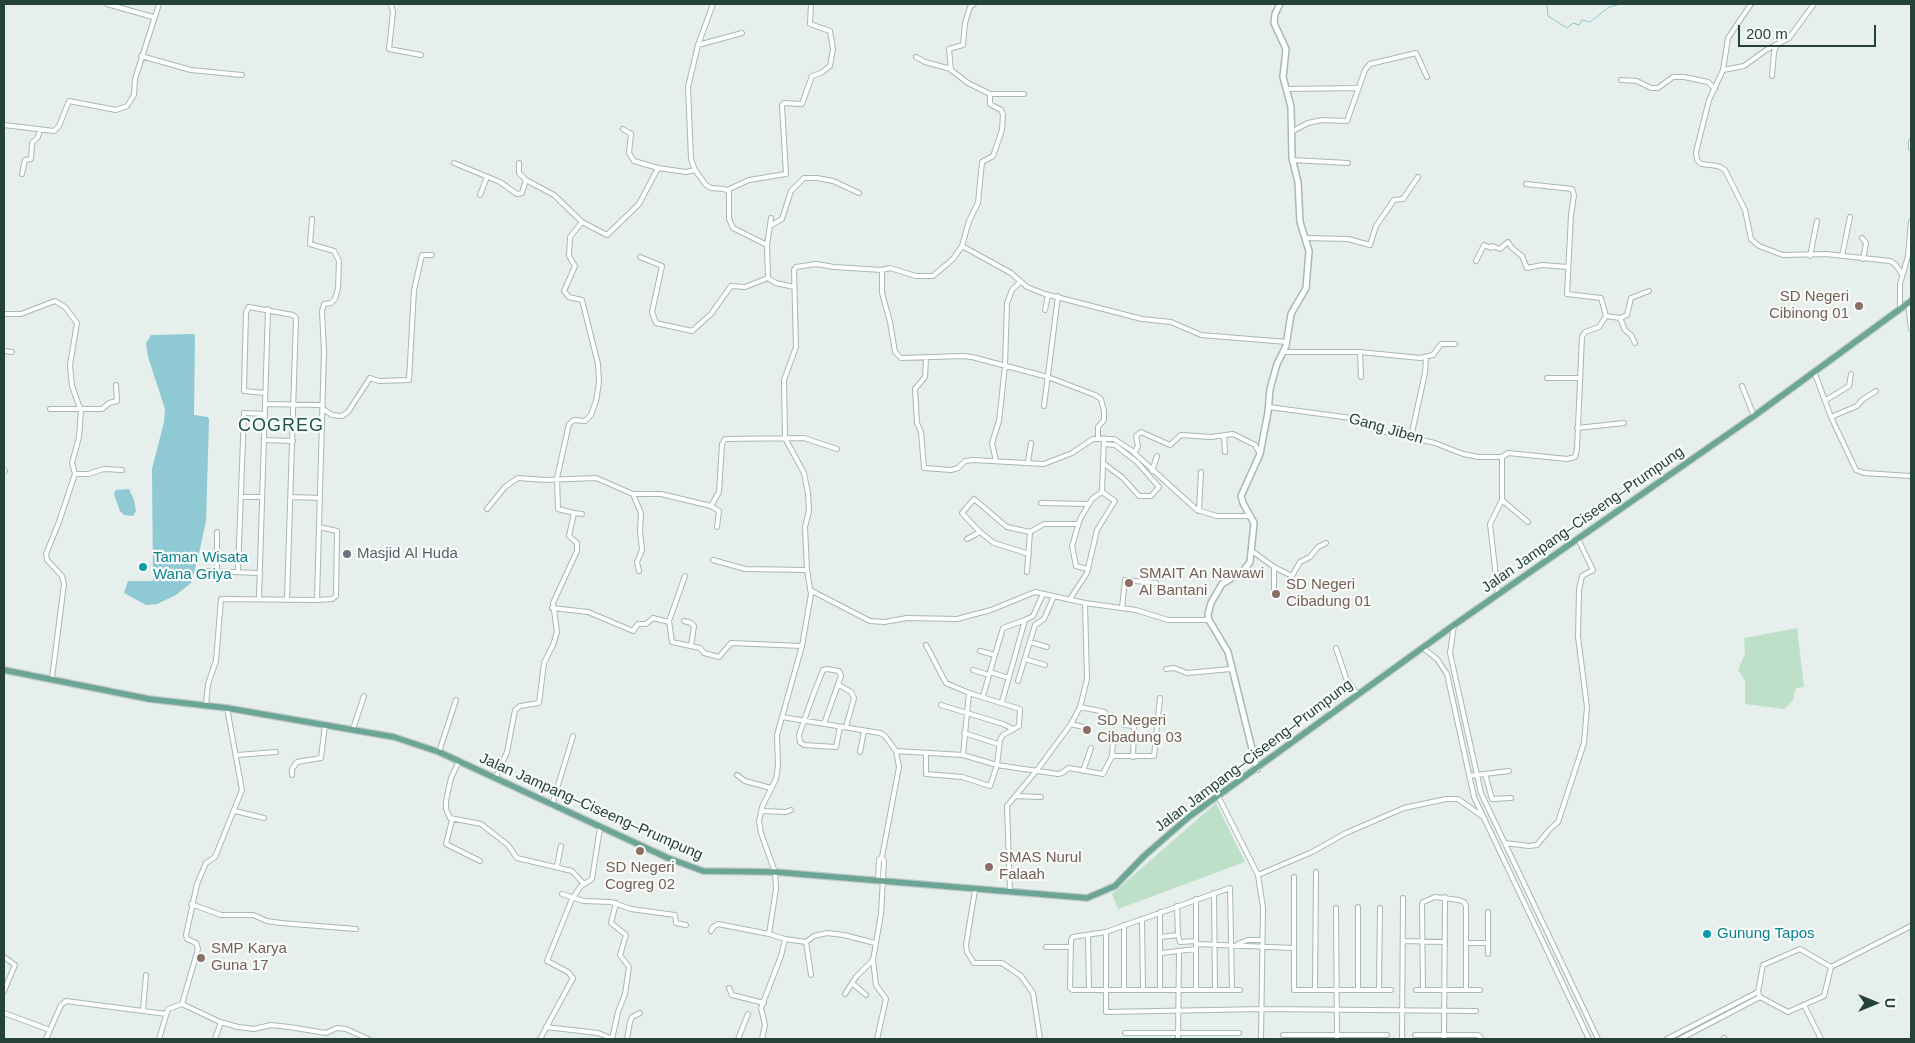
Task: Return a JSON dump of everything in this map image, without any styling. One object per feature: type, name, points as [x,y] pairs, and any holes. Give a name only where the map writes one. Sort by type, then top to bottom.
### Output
[{"type":"main road","name":"Jalan Jampang–Ciseeng–Prumpung","points":[[4,670],[52,678],[149,699],[227,708],[394,737],[439,752],[496,777],[600,828],[703,871],[775,872],[1077,899],[1087,898],[1107,891],[1159,842],[1218,796],[1454,625],[1754,416],[1910,302]]},
{"type":"street","points":[[107,4],[153,17]]},
{"type":"street","points":[[4,125],[57,129],[69,101],[116,110],[127,106],[134,95],[135,79],[141,56],[159,4]]},
{"type":"street","points":[[391,4],[393,12],[389,49],[421,55]]},
{"type":"street","points":[[712,4],[690,76],[687,100],[689,144],[695,170],[709,187],[727,190],[749,180],[786,174],[782,105],[784,103],[802,104],[812,76],[822,73],[830,66],[833,49],[830,31],[810,24],[811,4]]},
{"type":"street","points":[[951,70],[949,49],[963,44],[965,23],[970,7],[974,4]]},
{"type":"street","points":[[1257,769],[1224,642],[1208,620],[1209,609],[1219,588],[1224,582],[1246,569],[1250,562],[1254,523],[1242,503],[1241,496],[1260,454],[1269,407],[1270,389],[1276,364],[1287,342],[1291,314],[1306,288],[1309,251],[1299,216],[1298,182],[1292,160],[1290,101],[1283,77],[1286,46],[1274,23],[1280,4]]},
{"type":"street","points":[[1751,4],[1730,33],[1723,70],[1709,100],[1696,152],[1696,160],[1701,164],[1718,166],[1725,170],[1745,210],[1749,234],[1755,242],[1783,255],[1842,256],[1893,262],[1902,274]]},
{"type":"street","points":[[1723,70],[1744,66],[1793,34],[1814,4]]},
{"type":"street","points":[[698,45],[742,33]]},
{"type":"street","points":[[1772,76],[1774,52],[1777,44]]},
{"type":"street","points":[[1291,132],[1308,123],[1322,120],[1347,121],[1365,70],[1370,64],[1412,52],[1418,55],[1427,77]]},
{"type":"street","points":[[141,56],[191,70],[242,75]]},
{"type":"street","points":[[916,57],[924,62],[951,70],[968,83],[990,94],[1024,94]]},
{"type":"street","points":[[1621,80],[1637,81],[1651,88],[1658,88],[1668,79],[1678,76],[1708,82],[1715,89]]},
{"type":"street","points":[[1286,89],[1358,88]]},
{"type":"street","points":[[769,934],[776,889],[775,872],[759,826],[761,811],[777,772],[776,742],[802,646],[810,590],[806,570],[805,527],[809,512],[808,493],[804,474],[785,438],[784,380],[796,347],[794,287],[796,267],[816,264],[882,270],[890,268],[916,276],[933,276],[953,259],[962,246],[969,221],[978,203],[982,162],[993,156],[1002,130],[1003,114],[1001,110],[990,104],[990,94]]},
{"type":"street","points":[[22,174],[25,160],[31,159],[32,143],[38,137],[40,129]]},
{"type":"street","points":[[623,129],[631,134],[630,153],[634,161],[658,168],[686,172],[695,170]]},
{"type":"street","points":[[1911,142],[1911,148]]},
{"type":"street","points":[[1292,160],[1348,163]]},
{"type":"street","points":[[454,163],[504,184],[517,194],[522,193],[526,180]]},
{"type":"street","points":[[519,163],[519,173],[526,180],[554,195],[582,222],[604,235],[609,234],[639,204],[658,168]]},
{"type":"street","points":[[480,195],[487,177]]},
{"type":"street","points":[[1305,238],[1348,239],[1370,245],[1376,226],[1394,200],[1402,199],[1418,177]]},
{"type":"street","points":[[770,226],[776,224],[784,216],[789,194],[804,178],[833,181],[859,192]]},
{"type":"street","points":[[1526,184],[1572,189],[1574,195],[1567,294],[1601,298],[1606,316],[1599,327],[1585,332],[1582,337],[1577,428],[1624,424]]},
{"type":"street","points":[[727,190],[730,198],[730,223],[733,228],[767,245]]},
{"type":"street","points":[[1842,256],[1850,217]]},
{"type":"street","points":[[768,278],[767,245],[771,218]]},
{"type":"street","points":[[312,219],[310,244],[334,251],[339,261],[338,288],[335,299],[331,303],[323,305],[322,311],[324,351],[317,600]]},
{"type":"street","points":[[1810,256],[1816,221]]},
{"type":"street","points":[[582,222],[570,237],[569,256],[576,266],[564,291],[569,297],[582,300],[598,364],[599,383],[591,415],[585,421],[574,420],[569,424],[557,478],[558,509],[574,514],[582,514]]},
{"type":"street","points":[[1900,308],[1899,294],[1902,274],[1908,256],[1911,222]]},
{"type":"street","points":[[1862,238],[1866,243],[1864,260]]},
{"type":"street","points":[[1476,260],[1484,245],[1500,249],[1508,242],[1522,256],[1527,268],[1542,264],[1568,267]]},
{"type":"street","points":[[962,246],[1011,273],[1020,282],[1048,295],[1058,296],[1142,319],[1171,322],[1202,335],[1287,342]]},
{"type":"street","points":[[265,404],[323,407],[332,415],[342,416],[348,412],[370,378],[379,381],[409,380],[414,290],[422,255],[432,255]]},
{"type":"street","points":[[640,257],[662,266],[652,312],[656,323],[692,332],[711,314],[731,286],[745,287],[768,278]]},
{"type":"street","points":[[882,270],[882,299],[890,322],[896,355],[901,358],[963,356],[1048,377],[1095,395],[1101,399],[1104,416],[1099,425],[1098,439]]},
{"type":"street","points":[[768,278],[776,283],[794,287]]},
{"type":"street","points":[[996,461],[993,455],[993,438],[999,421],[1005,366],[1007,304],[1012,290],[1020,282]]},
{"type":"street","points":[[1606,316],[1620,318],[1627,315],[1631,298],[1649,291]]},
{"type":"street","points":[[1045,310],[1048,295]]},
{"type":"street","points":[[1044,406],[1058,296]]},
{"type":"street","points":[[4,314],[21,314],[55,301],[73,315],[77,327],[70,373],[81,410],[79,437],[72,463],[75,474],[60,522],[46,554],[47,560],[62,576],[64,584],[52,678]]},
{"type":"street","points":[[1910,302],[1911,330]]},
{"type":"street","points":[[265,393],[244,391],[246,312],[249,307],[268,309],[293,315],[296,318],[292,497],[287,599]]},
{"type":"street","points":[[259,598],[268,309]]},
{"type":"street","points":[[1620,318],[1624,328],[1635,343]]},
{"type":"street","points":[[1283,352],[1360,352],[1426,357],[1432,355],[1441,344],[1455,344]]},
{"type":"street","points":[[4,351],[12,352]]},
{"type":"street","points":[[1360,352],[1361,377]]},
{"type":"street","points":[[926,357],[925,377],[915,389],[917,423],[921,432],[924,468],[951,470],[958,468],[965,461],[1048,463],[1072,452],[1089,441],[1104,438],[1119,441],[1199,511],[1217,516],[1250,516]]},
{"type":"street","points":[[1412,437],[1426,373],[1426,357]]},
{"type":"street","points":[[1814,371],[1831,417],[1856,470],[1864,473],[1911,476]]},
{"type":"street","points":[[1826,400],[1849,386],[1850,374]]},
{"type":"street","points":[[1547,378],[1580,378]]},
{"type":"street","points":[[50,408],[102,409],[109,403],[116,402],[116,385]]},
{"type":"street","points":[[1742,386],[1754,416]]},
{"type":"street","points":[[1831,417],[1857,406],[1862,400],[1876,391]]},
{"type":"street","name":"Gang Jiben","points":[[1269,407],[1359,419],[1373,429],[1435,442],[1463,454],[1479,457],[1502,458],[1508,452],[1572,459],[1577,450],[1577,428]]},
{"type":"street","points":[[238,571],[244,413],[264,414]]},
{"type":"street","points":[[1134,453],[1138,445],[1136,436],[1141,432],[1170,445],[1181,435],[1211,437],[1233,434],[1255,445],[1260,454]]},
{"type":"street","points":[[1224,435],[1225,452]]},
{"type":"street","points":[[1088,569],[1076,566],[1072,546],[1078,524],[1089,504],[1102,492],[1104,438]]},
{"type":"street","points":[[711,506],[719,492],[722,444],[725,439],[811,439],[829,448],[837,448]]},
{"type":"street","points":[[264,440],[293,441]]},
{"type":"street","points":[[1028,462],[1031,443]]},
{"type":"street","points":[[1103,462],[1123,478],[1139,496],[1151,496],[1159,487],[1137,462],[1115,445],[1104,444]]},
{"type":"street","points":[[1152,471],[1157,456]]},
{"type":"street","points":[[1498,594],[1490,524],[1502,500],[1502,458]]},
{"type":"street","points":[[75,474],[88,474],[104,469],[122,470]]},
{"type":"street","points":[[1199,511],[1201,472]]},
{"type":"street","points":[[487,509],[505,487],[518,478],[596,478],[633,494],[661,494],[711,506],[719,511],[717,527]]},
{"type":"street","points":[[1070,599],[1083,581],[1088,569],[1097,530],[1115,501],[1102,492]]},
{"type":"street","points":[[633,494],[641,513],[640,531],[643,547],[637,562],[638,571]]},
{"type":"street","points":[[241,497],[262,497]]},
{"type":"street","points":[[292,497],[320,498]]},
{"type":"street","points":[[1029,554],[1005,548],[980,532],[962,513],[974,499],[1007,527],[1030,532],[1044,524],[1078,524]]},
{"type":"street","points":[[1502,500],[1528,522]]},
{"type":"street","points":[[1040,503],[1089,504]]},
{"type":"street","points":[[496,777],[507,752],[513,712],[520,706],[539,703],[544,663],[557,632],[552,608],[554,599],[577,551],[577,543],[569,536],[574,514]]},
{"type":"street","points":[[206,705],[208,684],[216,660],[220,600],[223,598],[332,599],[336,592],[337,531],[319,527]]},
{"type":"street","points":[[217,571],[218,532]]},
{"type":"street","points":[[967,538],[980,532]]},
{"type":"street","points":[[1027,572],[1030,532]]},
{"type":"street","points":[[1504,843],[1528,846],[1537,844],[1558,822],[1584,744],[1587,707],[1578,637],[1579,590],[1582,576],[1593,570],[1578,539]]},
{"type":"street","points":[[1252,551],[1274,567],[1292,576],[1300,562],[1310,557],[1318,548],[1326,543]]},
{"type":"street","points":[[713,560],[746,569],[806,570]]},
{"type":"street","points":[[1274,567],[1274,591]]},
{"type":"street","points":[[207,571],[259,573]]},
{"type":"street","points":[[685,576],[669,622],[671,641],[700,648],[704,653],[721,657],[730,643],[802,646]]},
{"type":"street","points":[[1122,608],[1125,580],[1156,583]]},
{"type":"street","points":[[810,590],[870,621],[884,622],[907,618],[957,619],[991,610],[1034,592],[1085,603],[1136,610],[1168,620],[1208,620]]},
{"type":"street","points":[[983,696],[1004,626],[1033,616],[1044,594]]},
{"type":"street","points":[[1018,682],[1036,624],[1044,619],[1054,596]]},
{"type":"street","points":[[1010,893],[1007,806],[1071,724],[1080,707],[1088,679],[1085,603]]},
{"type":"street","points":[[552,608],[588,612],[633,631],[638,624],[646,624],[653,618],[669,622]]},
{"type":"street","points":[[1002,702],[1026,620]]},
{"type":"street","points":[[684,621],[694,626],[691,646]]},
{"type":"street","points":[[1454,625],[1450,653],[1481,793],[1598,1039]]},
{"type":"street","points":[[1030,642],[1047,647]]},
{"type":"street","points":[[926,645],[946,682],[969,693],[1020,709],[1020,724],[1001,737],[998,744],[997,765],[990,786],[962,777],[926,774],[926,754]]},
{"type":"street","points":[[1336,648],[1346,678],[1358,695]]},
{"type":"street","points":[[1423,648],[1437,659],[1447,674],[1474,797],[1589,1039]]},
{"type":"street","points":[[980,651],[995,655]]},
{"type":"street","points":[[1025,659],[1046,664]]},
{"type":"street","points":[[1166,669],[1174,668],[1187,673],[1232,669]]},
{"type":"street","points":[[824,724],[835,688],[841,676],[839,671],[823,670],[804,720],[800,742],[804,745],[836,747],[840,727]]},
{"type":"street","points":[[973,670],[1009,678]]},
{"type":"street","points":[[838,685],[851,692],[854,698],[846,728]]},
{"type":"street","points":[[1451,689],[1458,687]]},
{"type":"street","points":[[963,755],[969,693]]},
{"type":"street","points":[[353,729],[364,696]]},
{"type":"street","points":[[1112,756],[1154,756],[1160,698]]},
{"type":"street","points":[[439,752],[456,700]]},
{"type":"street","points":[[941,705],[1003,724],[1013,729]]},
{"type":"street","points":[[1080,707],[1105,712]]},
{"type":"street","points":[[182,1004],[198,950],[197,944],[186,938],[191,904],[201,872],[208,860],[215,857],[235,811],[242,786],[227,708]]},
{"type":"street","points":[[782,717],[882,734],[896,751],[899,767],[882,857],[880,881],[881,914],[873,960],[876,985],[886,999],[878,1039]]},
{"type":"street","points":[[292,775],[292,769],[297,762],[321,758],[325,724]]},
{"type":"street","points":[[1071,724],[1084,727]]},
{"type":"street","points":[[1124,725],[1134,726],[1133,757]]},
{"type":"street","points":[[860,752],[864,731]]},
{"type":"street","points":[[964,733],[998,744]]},
{"type":"street","points":[[552,805],[573,736]]},
{"type":"street","points":[[896,751],[963,755],[997,765],[1058,774],[1062,774],[1069,768],[1103,774],[1112,756],[1113,741]]},
{"type":"street","points":[[1083,771],[1091,748]]},
{"type":"street","points":[[237,755],[276,752]]},
{"type":"street","points":[[459,761],[451,778],[446,801],[446,809],[452,820],[446,844],[480,861]]},
{"type":"street","points":[[1469,776],[1509,771]]},
{"type":"street","points":[[1485,774],[1492,799],[1511,798]]},
{"type":"street","points":[[737,775],[745,781],[771,788]]},
{"type":"street","points":[[1015,796],[1041,797]]},
{"type":"street","points":[[1218,796],[1257,873],[1263,908],[1263,1009],[1261,1039]]},
{"type":"street","points":[[1257,873],[1312,852],[1346,833],[1404,808],[1440,800],[1458,800],[1484,817]]},
{"type":"street","points":[[761,811],[786,812],[791,810]]},
{"type":"street","points":[[235,811],[264,818]]},
{"type":"street","points":[[452,820],[481,824],[508,845],[517,858],[572,871],[584,884]]},
{"type":"street","points":[[540,1039],[573,978],[568,972],[547,961],[572,899],[593,876],[600,828]]},
{"type":"street","points":[[556,866],[561,846]]},
{"type":"street","points":[[1510,873],[1516,869]]},
{"type":"street","points":[[1315,990],[1316,872]]},
{"type":"street","points":[[1294,877],[1294,990],[1392,990]]},
{"type":"street","points":[[1232,989],[1232,890],[1228,888],[1106,932],[1072,938],[1070,947],[1071,989],[1240,990]]},
{"type":"street","points":[[975,890],[966,945],[967,952],[974,962],[1002,963],[1020,976],[1033,993],[1040,1039]]},
{"type":"street","points":[[1214,893],[1214,990]]},
{"type":"street","points":[[562,894],[572,899],[616,903],[631,909],[675,915],[676,923],[686,925]]},
{"type":"street","points":[[1423,990],[1423,902],[1435,897],[1445,897],[1464,902],[1466,990]]},
{"type":"street","points":[[1444,1037],[1445,897]]},
{"type":"street","points":[[1402,1039],[1403,898]]},
{"type":"street","points":[[1196,899],[1196,989]]},
{"type":"street","points":[[546,1027],[598,1033],[613,1039],[618,1012],[625,994],[629,967],[620,955],[626,935],[611,923],[616,903]]},
{"type":"street","points":[[191,904],[221,915],[253,915],[275,922],[356,928]]},
{"type":"street","points":[[1177,906],[1180,942],[1196,945],[1238,944],[1248,940],[1262,940]]},
{"type":"street","points":[[1358,907],[1358,990]]},
{"type":"street","points":[[1336,908],[1337,1037]]},
{"type":"street","points":[[1379,990],[1380,908]]},
{"type":"street","points":[[1160,912],[1160,989]]},
{"type":"street","points":[[1488,912],[1488,954]]},
{"type":"street","points":[[1142,919],[1143,989]]},
{"type":"street","points":[[711,931],[714,925],[718,924],[806,942],[814,936],[827,934],[844,935],[875,944]]},
{"type":"street","points":[[1124,925],[1124,990]]},
{"type":"street","points":[[1831,967],[1800,948],[1764,965],[1758,992],[1760,998],[1788,1012],[1824,996],[1831,967],[1911,926]]},
{"type":"street","points":[[1106,932],[1106,1012],[1263,1009],[1476,1010]]},
{"type":"street","points":[[1160,937],[1178,935]]},
{"type":"street","points":[[1088,936],[1089,990]]},
{"type":"street","points":[[762,1039],[765,1025],[760,1010],[782,956],[785,939]]},
{"type":"street","points":[[806,942],[811,975]]},
{"type":"street","points":[[1403,942],[1445,942]]},
{"type":"street","points":[[1466,943],[1488,943]]},
{"type":"street","points":[[1238,944],[1245,948],[1294,948]]},
{"type":"street","points":[[1161,953],[1179,952],[1196,945]]},
{"type":"street","points":[[1046,947],[1070,947]]},
{"type":"street","points":[[1178,1039],[1179,952]]},
{"type":"street","points":[[4,957],[15,965],[4,991]]},
{"type":"street","points":[[845,994],[852,983],[873,960]]},
{"type":"street","points":[[143,1010],[146,975]]},
{"type":"street","points":[[852,983],[866,995]]},
{"type":"street","points":[[729,988],[732,995],[764,1003]]},
{"type":"street","points":[[1416,990],[1480,990]]},
{"type":"street","points":[[1678,1038],[1758,992]]},
{"type":"street","points":[[1667,1039],[1678,1038],[1760,998]]},
{"type":"street","points":[[46,1039],[61,1005],[66,1001],[166,1014]]},
{"type":"street","points":[[159,1039],[166,1014],[170,1007],[182,1004],[221,1022],[246,1028],[260,1028],[271,1025],[307,1028],[326,1033],[337,1028],[346,1029],[368,1039]]},
{"type":"street","points":[[1804,1005],[1821,1039]]},
{"type":"street","points":[[4,1013],[50,1030]]},
{"type":"street","points":[[627,1039],[632,1017],[640,1013]]},
{"type":"street","points":[[738,1039],[748,1014]]},
{"type":"street","points":[[215,1039],[221,1022]]},
{"type":"street","points":[[1160,1032],[1160,1039]]},
{"type":"street","points":[[1124,1033],[1239,1033]]},
{"type":"street","points":[[1142,1033],[1142,1039]]},
{"type":"street","points":[[1197,1033],[1197,1039]]},
{"type":"street","points":[[1215,1033],[1215,1039]]},
{"type":"street","points":[[1231,1033],[1231,1039]]},
{"type":"street","points":[[1283,1034],[1295,1037],[1380,1037],[1387,1035]]},
{"type":"street","points":[[1415,1035],[1423,1037],[1466,1037],[1478,1035],[1482,1039]]},
{"type":"green space","points":[[1797,628],[1804,687],[1796,688],[1793,700],[1784,709],[1745,704],[1745,680],[1738,670],[1745,654],[1744,638]]},
{"type":"green space","points":[[1216,803],[1245,862],[1118,909],[1112,894]]},
{"type":"water","points":[[151,335],[195,335],[194,415],[208,417],[209,420],[206,521],[191,583],[176,595],[157,604],[146,605],[124,593],[128,581],[153,581],[152,469],[164,422],[165,409],[148,357],[146,343]]},
{"type":"water","points":[[129,489],[136,511],[133,516],[124,515],[120,511],[114,494],[116,490]]},
{"type":"waterway","points":[[1547,4],[1548,16],[1567,28],[1573,23],[1579,25],[1582,20],[1590,22],[1609,7],[1621,4]]},
{"type":"place","name":"SD Negeri Cibinong 01","points":[[1859,306]]},
{"type":"place","name":"Masjid Al Huda","points":[[347,554]]},
{"type":"place","name":"Taman Wisata Wana Griya","points":[[143,567]]},
{"type":"place","name":"SMAIT An Nawawi Al Bantani","points":[[1129,583]]},
{"type":"place","name":"SD Negeri Cibadung 01","points":[[1276,594]]},
{"type":"place","name":"SD Negeri Cibadung 03","points":[[1087,730]]},
{"type":"place","name":"SD Negeri Cogreg 02","points":[[640,851]]},
{"type":"place","name":"SMAS Nurul Falaah","points":[[989,867]]},
{"type":"place","name":"Gunung Tapos","points":[[1707,934]]},
{"type":"place","name":"SMP Karya Guna 17","points":[[201,958]]},
{"type":"district","name":"COGREG","points":[[281,426]]}]
